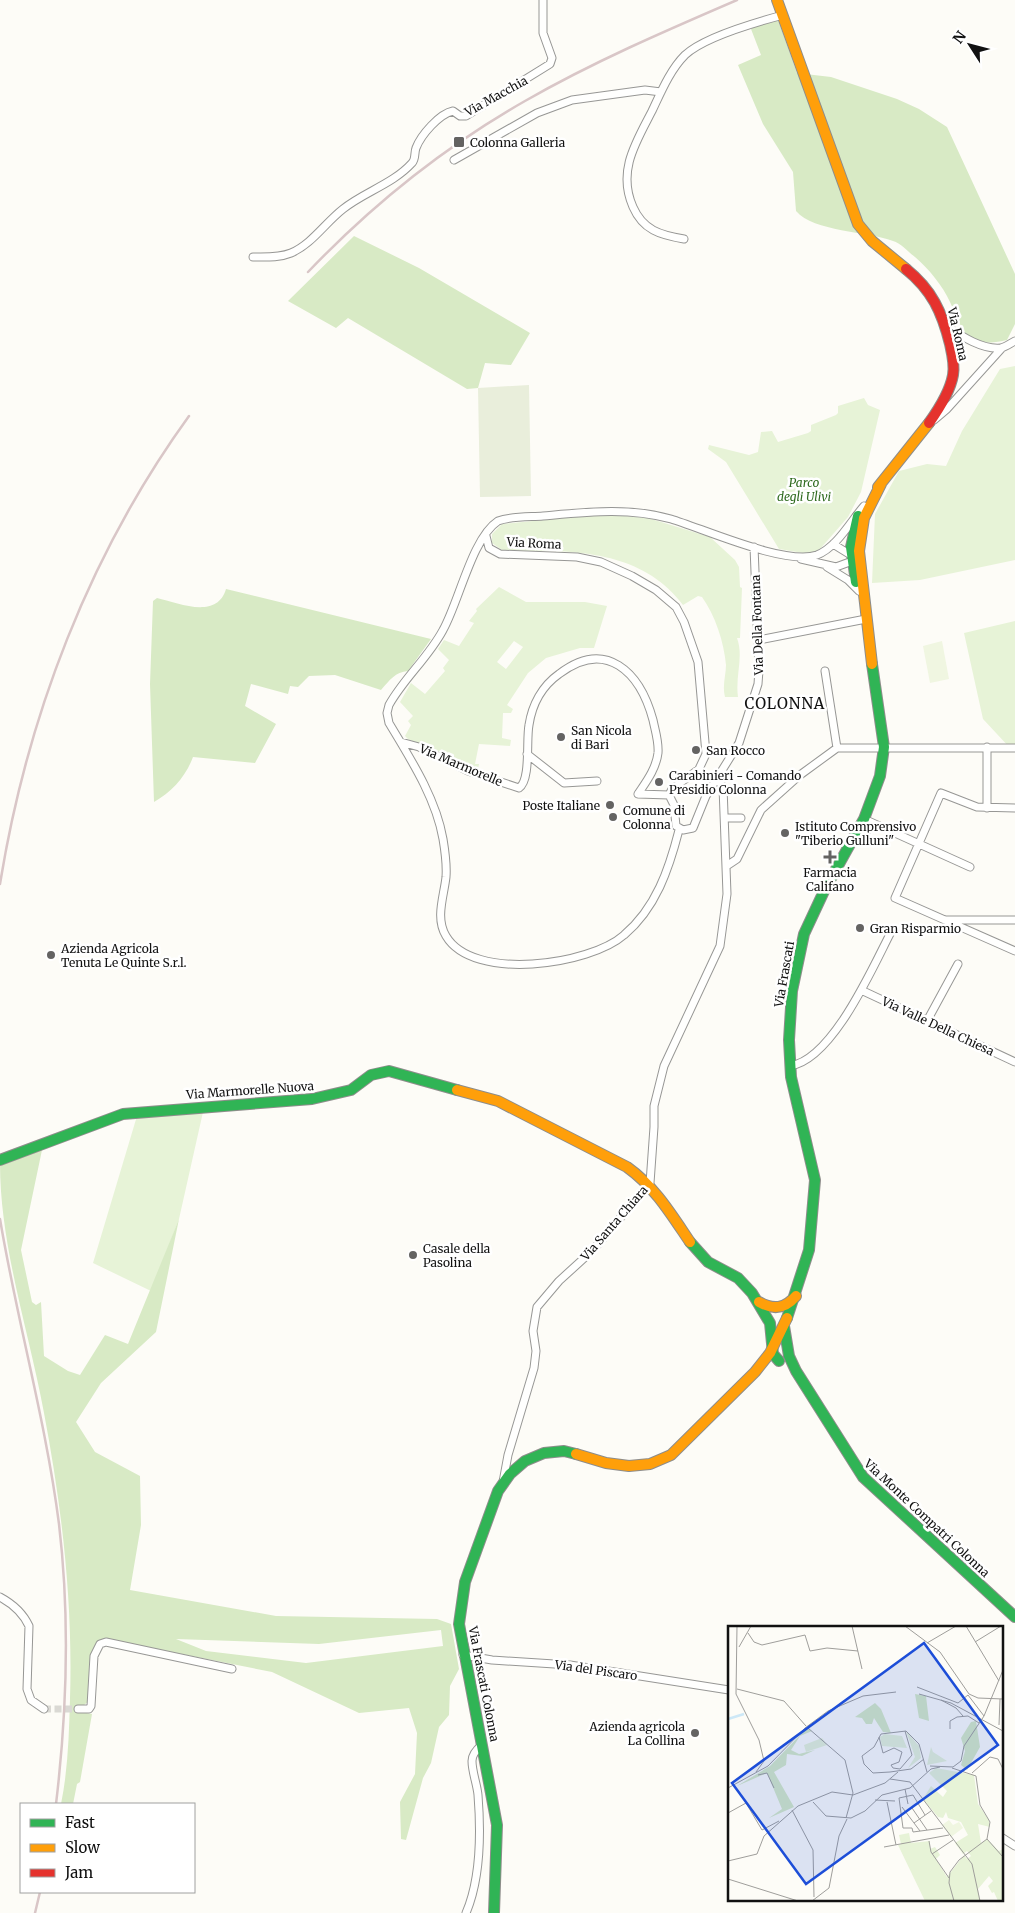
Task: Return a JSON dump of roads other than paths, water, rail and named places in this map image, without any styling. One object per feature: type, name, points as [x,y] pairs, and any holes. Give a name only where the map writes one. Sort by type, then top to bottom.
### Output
[{"type":"street","name":"Via Macchia","points":[[253,257],[277,256],[293,252],[314,237],[347,206],[380,188],[412,163],[422,139],[444,115],[453,111],[460,116],[466,116],[550,64],[552,58],[543,33],[543,0]]},
{"type":"street","name":"Via Roma","points":[[777,0],[858,224],[880,249],[926,286],[938,305],[946,325],[953,364],[952,376],[944,398],[864,506],[855,524],[854,559]]},
{"type":"street","points":[[684,239],[655,232],[647,227],[635,211],[625,183],[631,155],[661,92],[685,56],[698,46],[757,22],[783,15]]},
{"type":"street","points":[[454,160],[537,113],[572,100],[645,90],[661,92]]},
{"type":"street","points":[[946,325],[978,343],[1002,348]]},
{"type":"street","points":[[925,426],[947,410],[958,395],[1002,348],[1015,341]]},
{"type":"street","points":[[793,557],[825,566],[839,567],[854,559],[864,518],[882,484]]},
{"type":"street","points":[[854,559],[833,544],[864,506]]},
{"type":"street","name":"Via Roma","points":[[668,795],[672,789],[702,766],[706,754],[700,670],[686,626],[673,603],[640,580],[605,563],[577,557],[500,554],[489,548],[486,535],[494,524],[504,520],[617,510],[671,519],[754,547],[793,557],[814,556],[833,544]]},
{"type":"street","points":[[486,535],[475,554],[443,631],[389,705],[388,720],[433,806],[441,826],[446,870],[441,910],[442,928],[454,946],[472,957],[500,963],[553,962],[584,956],[612,944],[635,924],[656,895],[668,869],[681,830],[674,822],[674,805],[668,795],[638,794],[654,769],[658,743],[644,696],[632,676],[620,665],[606,660],[596,660],[566,670],[545,686],[532,713],[528,727],[527,754],[564,784],[597,781]]},
{"type":"street","name":"Via Della Fontana","points":[[681,830],[694,827],[704,800],[739,743],[758,684],[759,640],[754,547]]},
{"type":"street","name":"Via Frascati","points":[[792,1308],[800,1286],[811,1236],[815,1185],[792,1084],[789,1017],[792,991],[804,934],[825,889],[864,819],[878,784],[884,747],[866,619],[854,559]]},
{"type":"street","points":[[825,566],[848,580],[861,595]]},
{"type":"street","points":[[759,640],[866,619]]},
{"type":"street","points":[[825,671],[837,748]]},
{"type":"street","name":"Via Marmorelle","points":[[400,742],[419,748],[468,771],[516,788],[522,787],[525,780],[527,754]]},
{"type":"street","points":[[987,747],[987,808]]},
{"type":"street","points":[[728,865],[737,859],[761,810],[800,775],[837,748],[1015,748]]},
{"type":"street","name":"Via Santa Chiara","points":[[503,1482],[508,1455],[534,1368],[536,1351],[533,1331],[535,1313],[541,1302],[593,1250],[650,1183],[657,1085],[720,946],[727,902],[728,865],[723,785],[717,779]]},
{"type":"street","points":[[1015,808],[977,807],[941,793],[895,898],[1015,951]]},
{"type":"street","points":[[725,818],[741,818]]},
{"type":"street","points":[[864,819],[970,867]]},
{"type":"street","points":[[944,920],[1015,920]]},
{"type":"street","points":[[790,1066],[804,1061],[826,1043],[862,990],[890,934]]},
{"type":"street","points":[[928,1021],[958,964]]},
{"type":"street","name":"Via Valle Della Chiesa","points":[[862,990],[1015,1062]]},
{"type":"street","name":"Via Marmorelle Nuova","points":[[0,1160],[123,1114],[312,1099],[351,1090],[371,1075],[389,1071],[498,1101],[627,1167],[650,1183],[701,1256],[716,1269],[740,1280],[755,1298],[771,1324],[773,1354],[779,1361]]},
{"type":"street","name":"Via Marmorelle Nuova","points":[[755,1298],[770,1308],[782,1307],[793,1300],[800,1286]]},
{"type":"street","name":"Via Frascati Colonna","points":[[494,1913],[497,1833],[459,1624],[464,1585],[490,1510],[503,1482],[524,1462],[553,1451],[567,1452],[622,1467],[644,1466],[661,1461],[681,1447],[755,1372],[773,1347],[792,1308]]},
{"type":"street","points":[[784,1326],[788,1350],[800,1378]]},
{"type":"street","points":[[773,1347],[780,1345],[788,1350]]},
{"type":"street","points":[[755,1372],[768,1362],[779,1361],[800,1378]]},
{"type":"street","name":"Via Monte Compatri Colonna","points":[[800,1378],[863,1476],[1015,1617]]},
{"type":"street","points":[[0,1597],[12,1603],[25,1618],[29,1626],[27,1689],[31,1700],[44,1709]]},
{"type":"street","points":[[78,1709],[89,1709],[91,1706],[94,1656],[96,1648],[106,1642],[232,1669]]},
{"type":"street","name":"Via del Piscaro","points":[[464,1655],[492,1660],[570,1665],[728,1690]]},
{"type":"street","points":[[466,1913],[475,1884],[478,1842],[478,1795],[472,1758],[476,1750],[482,1745]]},
{"type":"street","points":[[1002,1838],[1015,1846]]},
{"type":"tunnel","points":[[44,1709],[78,1709]]},
{"type":"railway","points":[[308,272],[357,224],[384,201],[438,157],[467,137],[525,101],[603,60],[737,0]]},
{"type":"railway","points":[[0,884],[27,760],[45,699],[67,639],[92,581],[121,524],[153,469],[189,416]]},
{"type":"railway","points":[[0,1219],[47,1448],[59,1524],[65,1594],[66,1664],[63,1735],[56,1803]]},
{"type":"railway","points":[[35,1913],[40,1893]]},
{"type":"place","name":"Colonna Galleria","points":[[459,142]]},
{"type":"place","name":"San Nicola di Bari","points":[[561,737]]},
{"type":"place","name":"San Rocco","points":[[696,750]]},
{"type":"place","name":"Carabinieri - Comando Presidio Colonna","points":[[659,782]]},
{"type":"place","name":"Poste Italiane","points":[[610,805]]},
{"type":"place","name":"Comune di Colonna","points":[[613,817]]},
{"type":"place","name":"Istituto Comprensivo \"Tiberio Gulluni\"","points":[[785,833]]},
{"type":"place","name":"Farmacia Califano","points":[[830,857]]},
{"type":"place","name":"Gran Risparmio","points":[[860,928]]},
{"type":"place","name":"Azienda Agricola Tenuta Le Quinte S.r.l.","points":[[51,955]]},
{"type":"place","name":"Casale della Pasolina","points":[[413,1255]]},
{"type":"place","name":"Azienda agricola La Collina","points":[[695,1733]]},
{"type":"district","name":"COLONNA","points":[[785,703]]},
{"type":"park label","name":"Parco degli Ulivi","points":[[804,489]]}]
